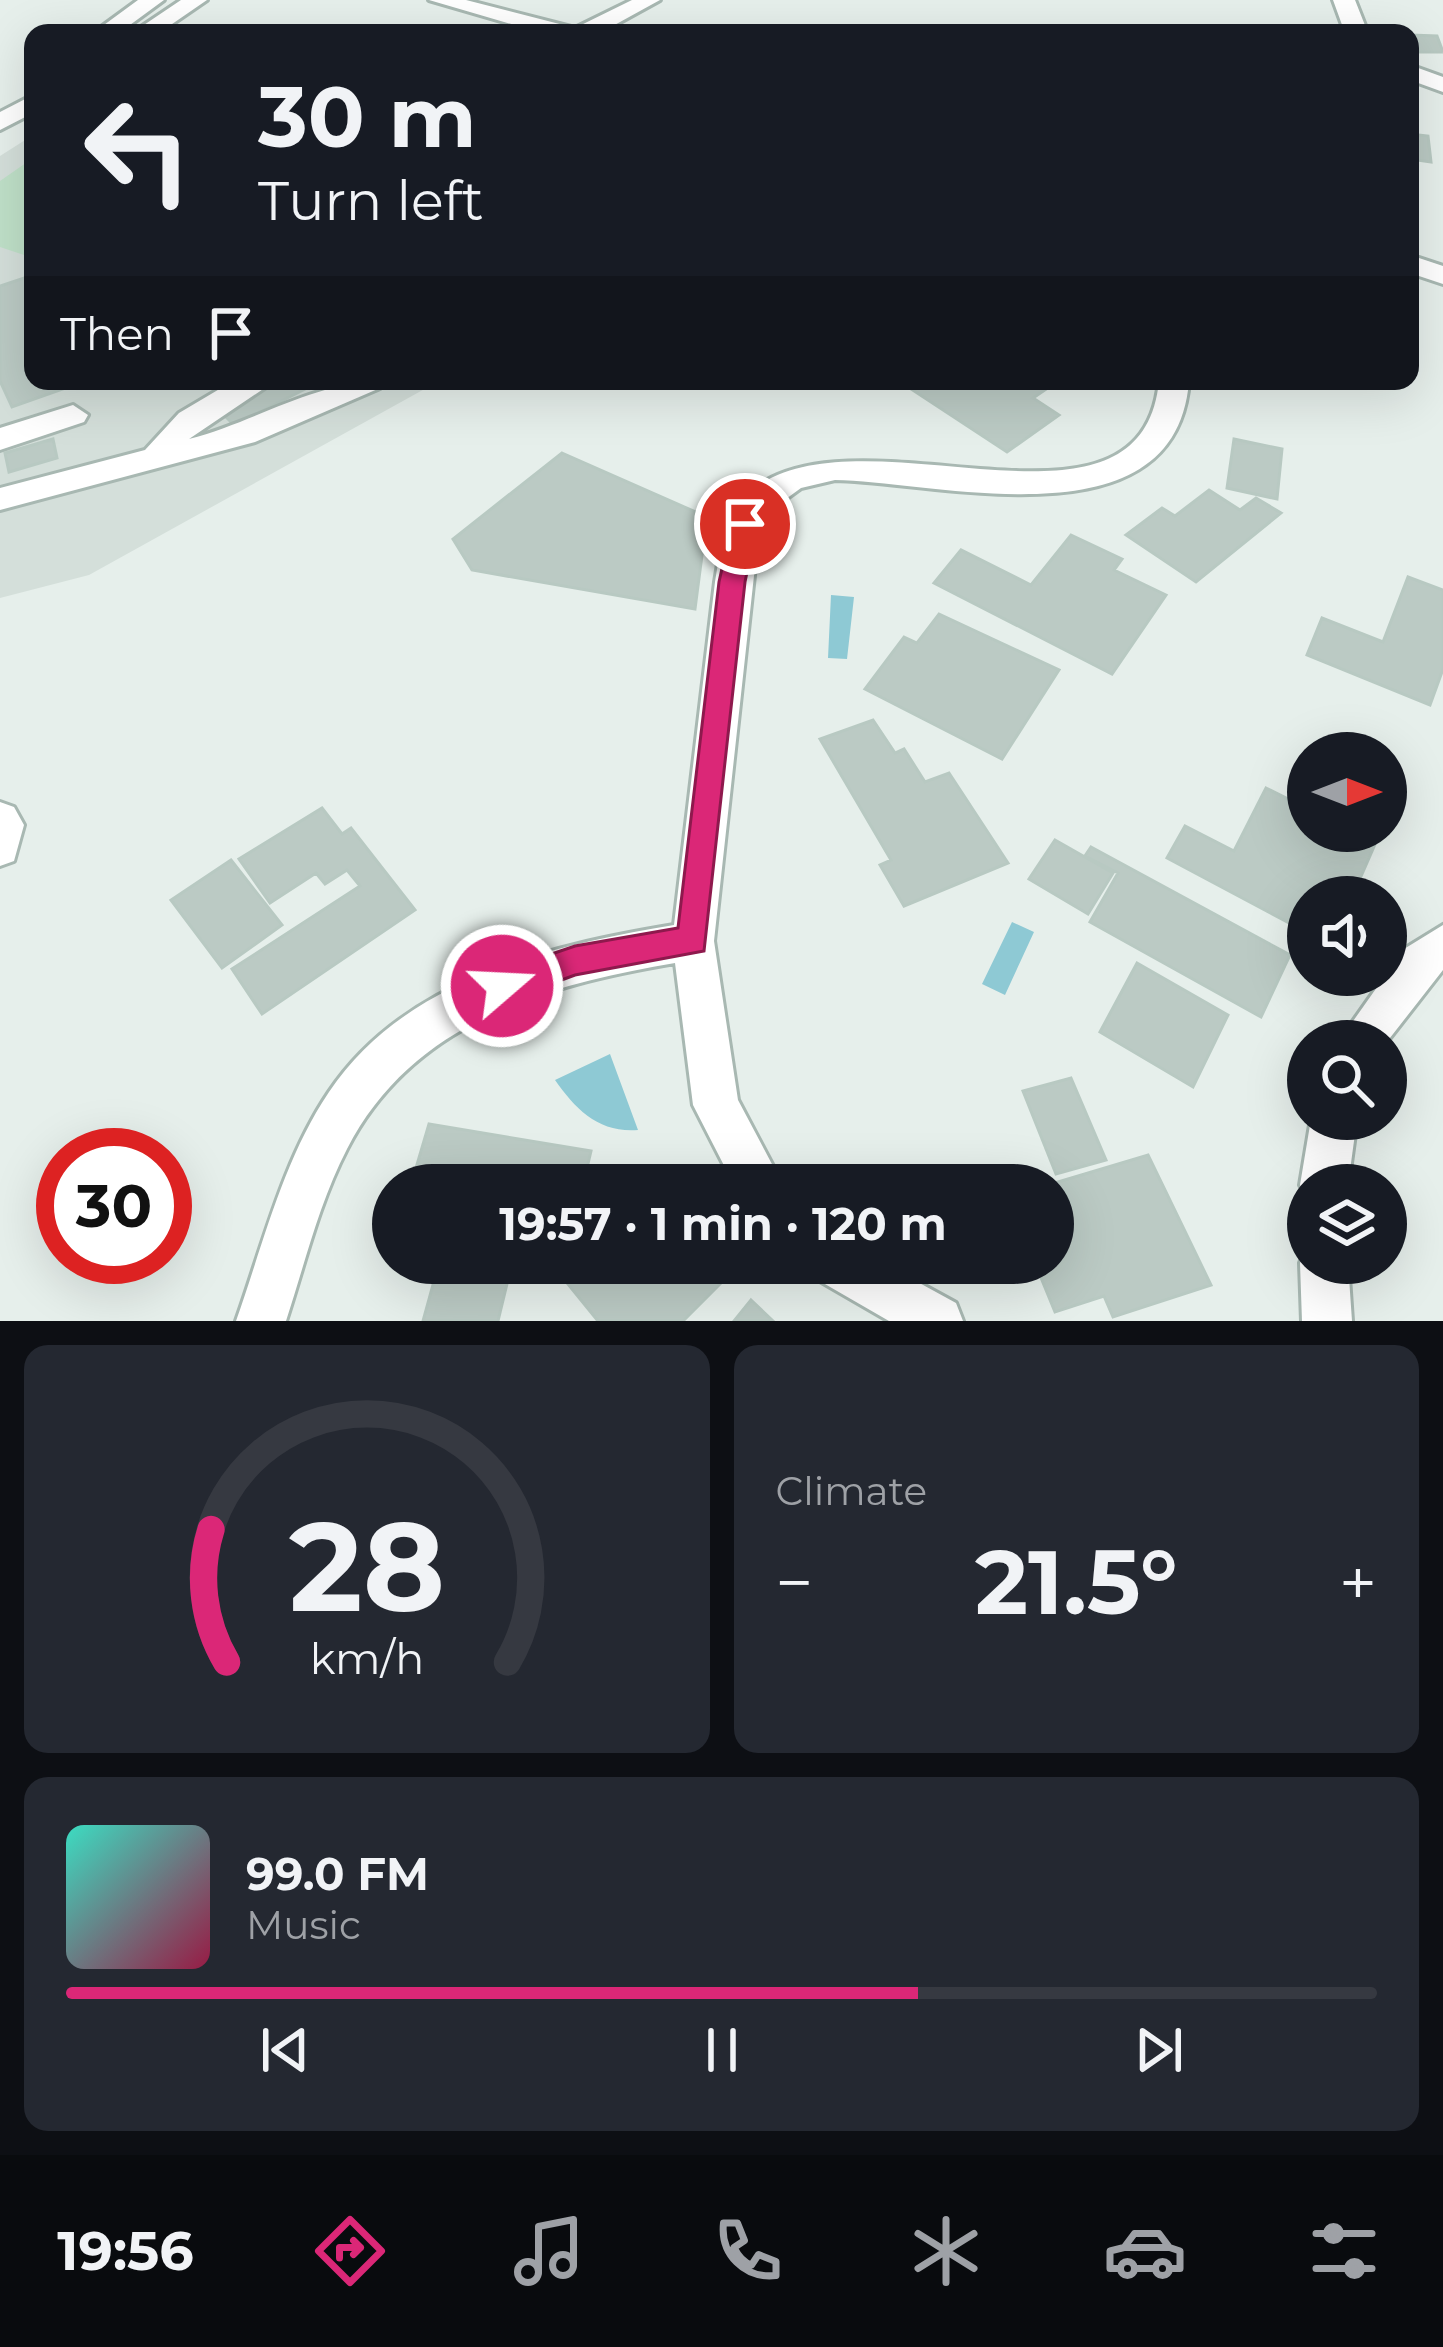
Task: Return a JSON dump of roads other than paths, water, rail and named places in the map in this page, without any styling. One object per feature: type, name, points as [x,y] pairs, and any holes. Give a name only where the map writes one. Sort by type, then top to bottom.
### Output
[{"type":"street","points":[[117,24],[153,0]]},
{"type":"street","points":[[157,24],[196,0]]},
{"type":"street","points":[[440,0],[476,14],[524,24]]},
{"type":"street","points":[[600,24],[649,0]]},
{"type":"street","points":[[157,457],[178,427],[207,403],[238,390]]},
{"type":"street","points":[[0,499],[244,435],[348,390]]},
{"type":"street","points":[[748,1164],[716,1105],[693,940],[732,582],[745,524],[756,503],[780,485],[826,467],[1076,485],[1113,474],[1146,448],[1168,415],[1172,390]]},
{"type":"street","points":[[0,439],[73,415]]},
{"type":"street","points":[[0,819],[4,825],[0,849]]},
{"type":"street","points":[[261,1321],[316,1166],[346,1105],[412,1032],[502,986],[575,961],[693,940]]},
{"type":"street","points":[[1377,1020],[1419,963],[1443,944]]},
{"type":"street","points":[[873,1284],[938,1321]]},
{"type":"street","points":[[1325,1284],[1327,1321]]},
{"type":"water","points":[[831,595],[854,597],[847,659],[828,658]]},
{"type":"water","points":[[1012,922],[1034,932],[1005,995],[982,984]]},
{"type":"water","points":[[610,1054],[638,1130],[612,1128],[590,1117],[555,1080]]}]
